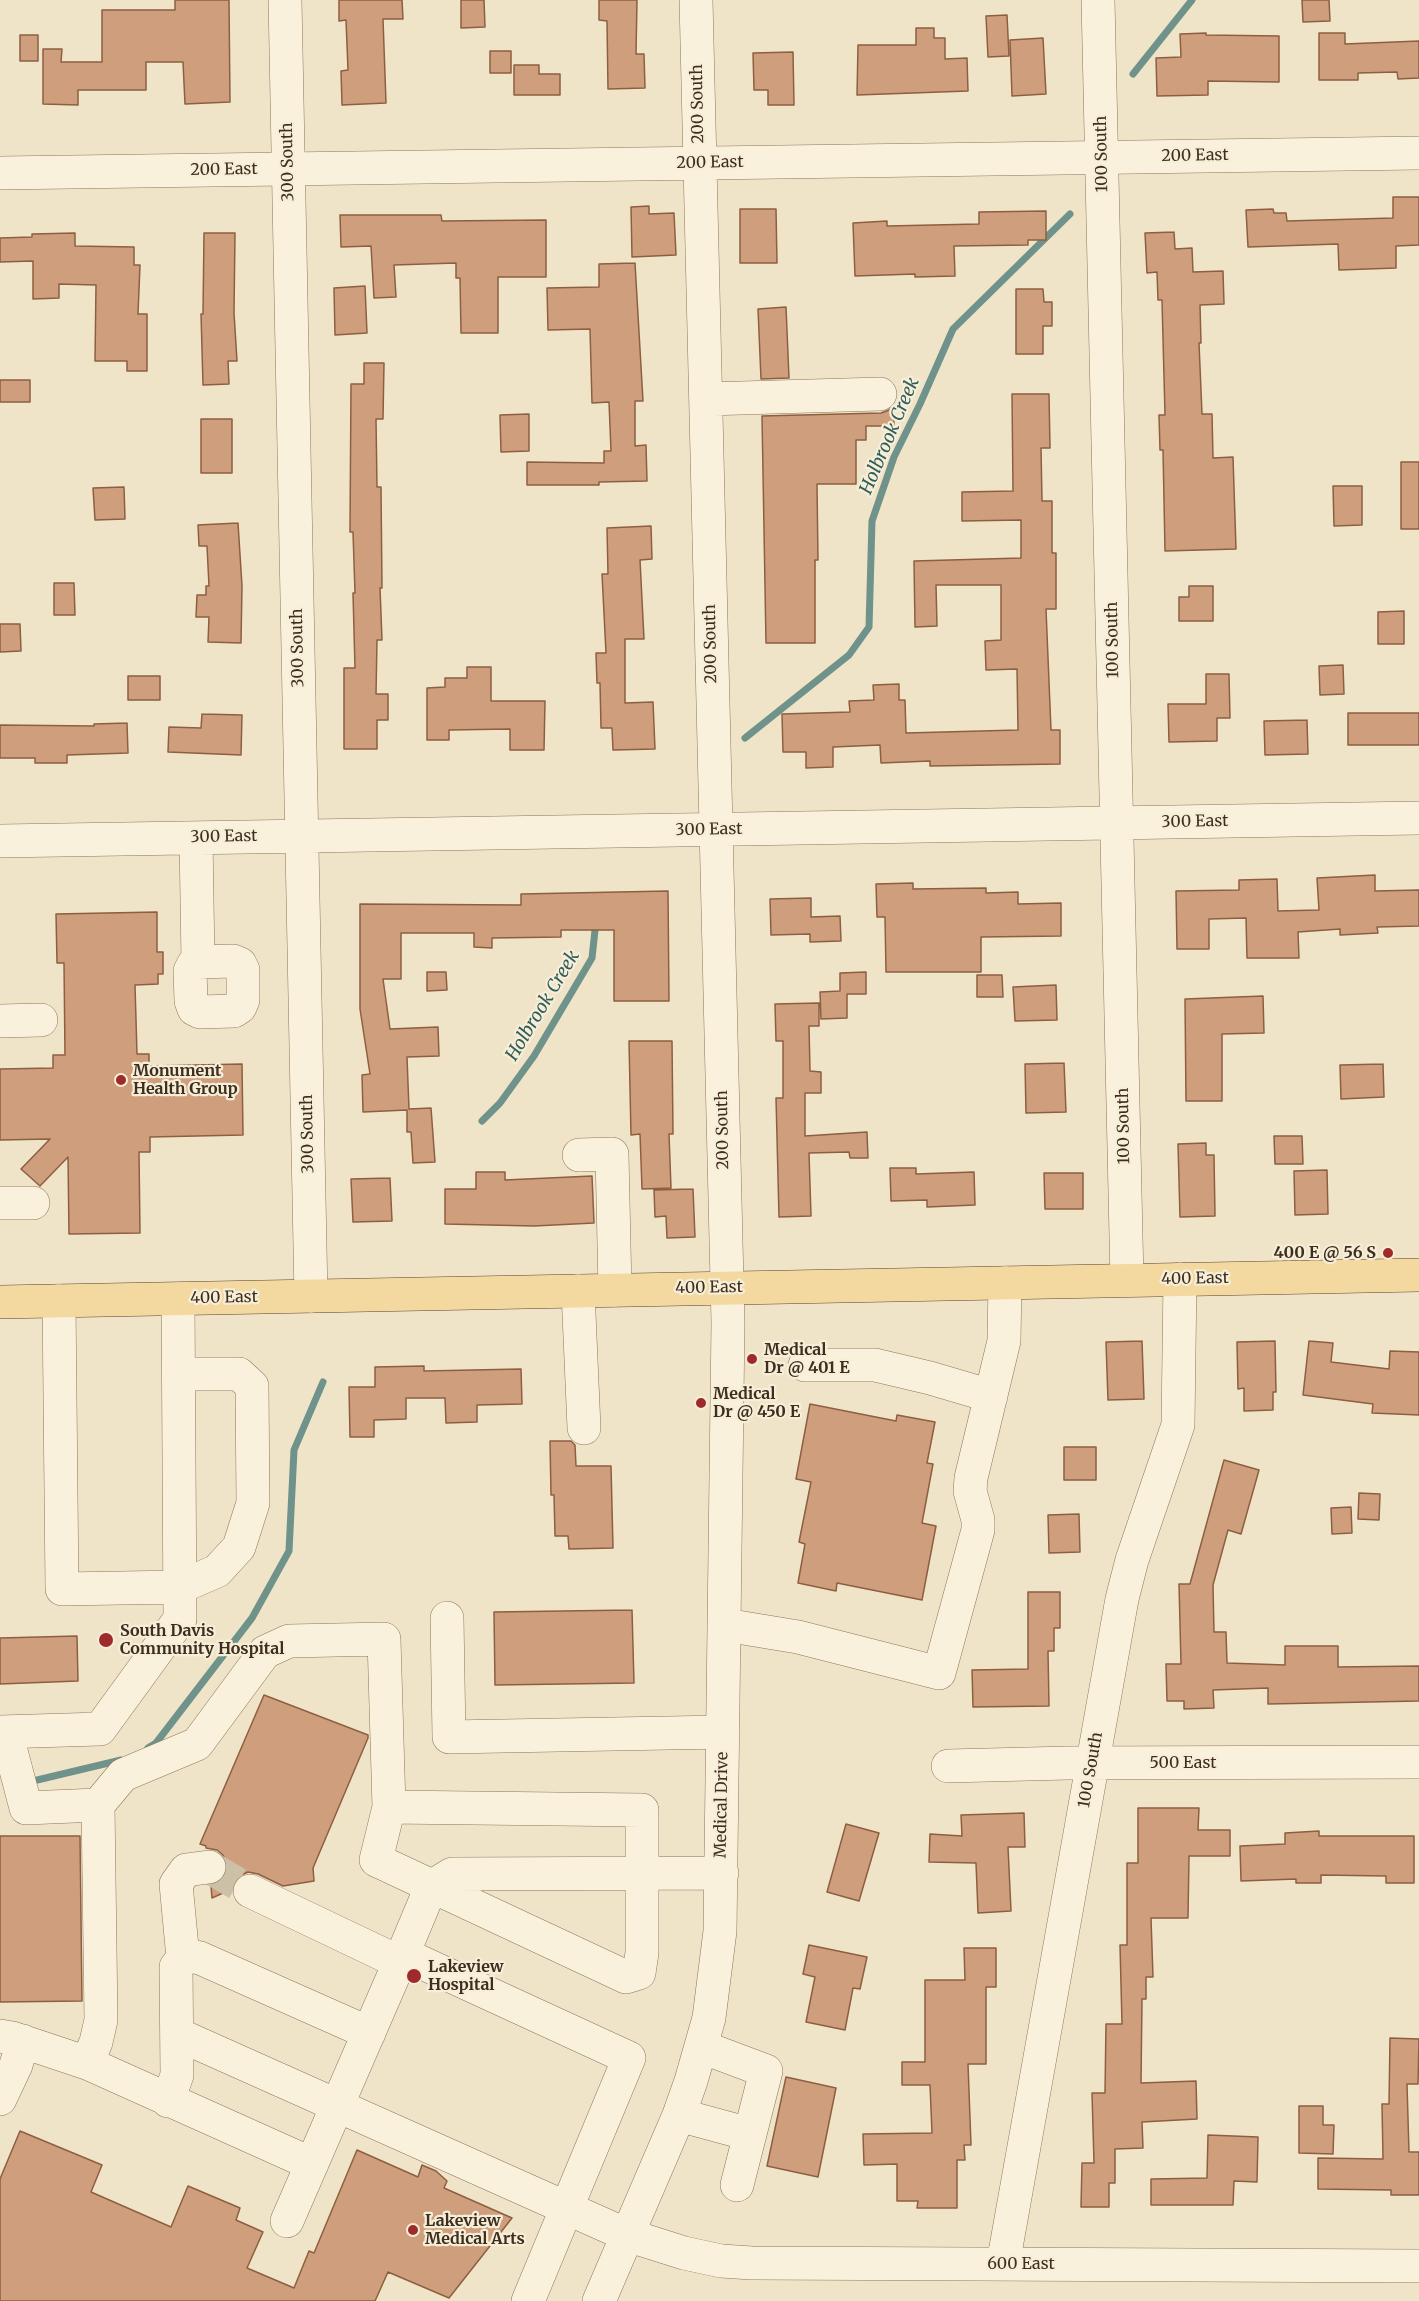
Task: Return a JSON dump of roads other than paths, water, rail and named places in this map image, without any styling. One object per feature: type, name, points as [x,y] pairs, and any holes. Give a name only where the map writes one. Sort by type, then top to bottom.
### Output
[{"type":"main road","name":"400 East","points":[[0,1302],[1419,1275]]},
{"type":"street","name":"300 South","points":[[285,0],[311,1296]]},
{"type":"street","name":"200 South","points":[[696,0],[727,1288]]},
{"type":"street","name":"100 South","points":[[1098,0],[1127,1280]]},
{"type":"street","name":"200 East","points":[[0,173],[1419,153]]},
{"type":"street","points":[[706,399],[880,394]]},
{"type":"street","name":"300 East","points":[[0,841],[1419,818]]},
{"type":"street","points":[[196,838],[198,962]]},
{"type":"street","points":[[0,1021],[41,1020]]},
{"type":"street","points":[[579,1155],[612,1154],[615,1290]]},
{"type":"street","points":[[0,1203],[33,1203]]},
{"type":"street","name":"100 South","points":[[1003,2264],[1126,1579],[1178,1425],[1180,1279]]},
{"type":"street","points":[[725,1625],[798,1637],[939,1673],[978,1530],[978,1520],[970,1491],[971,1478],[1004,1341],[1005,1283]]},
{"type":"street","name":"Medical Drive","points":[[598,2301],[679,2115],[702,2047],[709,2018],[717,1960],[722,1873],[727,1288]]},
{"type":"street","points":[[578,1291],[584,1428]]},
{"type":"street","points":[[98,1805],[26,1809],[3,1732],[100,1729],[180,1619],[178,1299]]},
{"type":"street","points":[[59,1301],[62,1589],[180,1587],[217,1571],[239,1547],[253,1503],[252,1386],[239,1374],[179,1374]]},
{"type":"street","points":[[806,1365],[875,1365],[991,1396]]},
{"type":"street","points":[[447,1618],[449,1737],[723,1732]]},
{"type":"street","points":[[87,2063],[96,2042],[101,2020],[98,1805],[123,1775],[197,1744],[265,1652],[289,1641],[384,1639],[389,1807],[375,1860],[626,1977],[639,1973],[642,1953],[642,1810],[389,1807]]},
{"type":"street","name":"500 East","points":[[948,1766],[1419,1762]]},
{"type":"street","points":[[183,1958],[176,1884],[186,1870],[208,1867]]},
{"type":"street","points":[[287,2221],[431,1887],[452,1874],[722,1873]]},
{"type":"street","points":[[250,1891],[629,2058],[528,2301]]},
{"type":"street","points":[[168,2101],[177,2075],[176,1967],[183,1958],[189,1956],[200,1958],[369,2033]]},
{"type":"street","name":"600 East","points":[[177,2034],[627,2235],[684,2253],[737,2262],[1419,2266]]},
{"type":"street","points":[[0,2099],[16,2065],[12,2039],[87,2063],[312,2164]]},
{"type":"street","points":[[702,2047],[766,2071],[737,2185]]},
{"type":"street","points":[[679,2115],[749,2134]]},
{"type":"waterway","name":"Holbrook Creek","points":[[1133,74],[1192,0]]},
{"type":"waterway","name":"Holbrook Creek","points":[[745,738],[849,655],[869,627],[872,521],[894,457],[953,329],[1070,214]]},
{"type":"waterway","name":"Holbrook Creek","points":[[482,1121],[500,1103],[534,1056],[592,958],[596,921]]},
{"type":"waterway","name":"Holbrook Creek","points":[[148,1748],[156,1743],[252,1618],[289,1551],[294,1450],[323,1382]]},
{"type":"waterway","name":"Holbrook Creek","points":[[33,1781],[121,1760]]},
{"type":"tunnel","points":[[209,1867],[250,1891]]},
{"type":"place","name":"Monument Health Group","points":[[121,1080]]},
{"type":"place","name":"400 E @ 56 S","points":[[1388,1253]]},
{"type":"place","name":"Medical Dr @ 401 E","points":[[752,1359]]},
{"type":"place","name":"Medical Dr @ 450 E","points":[[701,1403]]},
{"type":"place","name":"South Davis Community Hospital","points":[[106,1640]]},
{"type":"place","name":"Lakeview Hospital","points":[[414,1976]]},
{"type":"place","name":"Lakeview Medical Arts","points":[[413,2230]]}]
